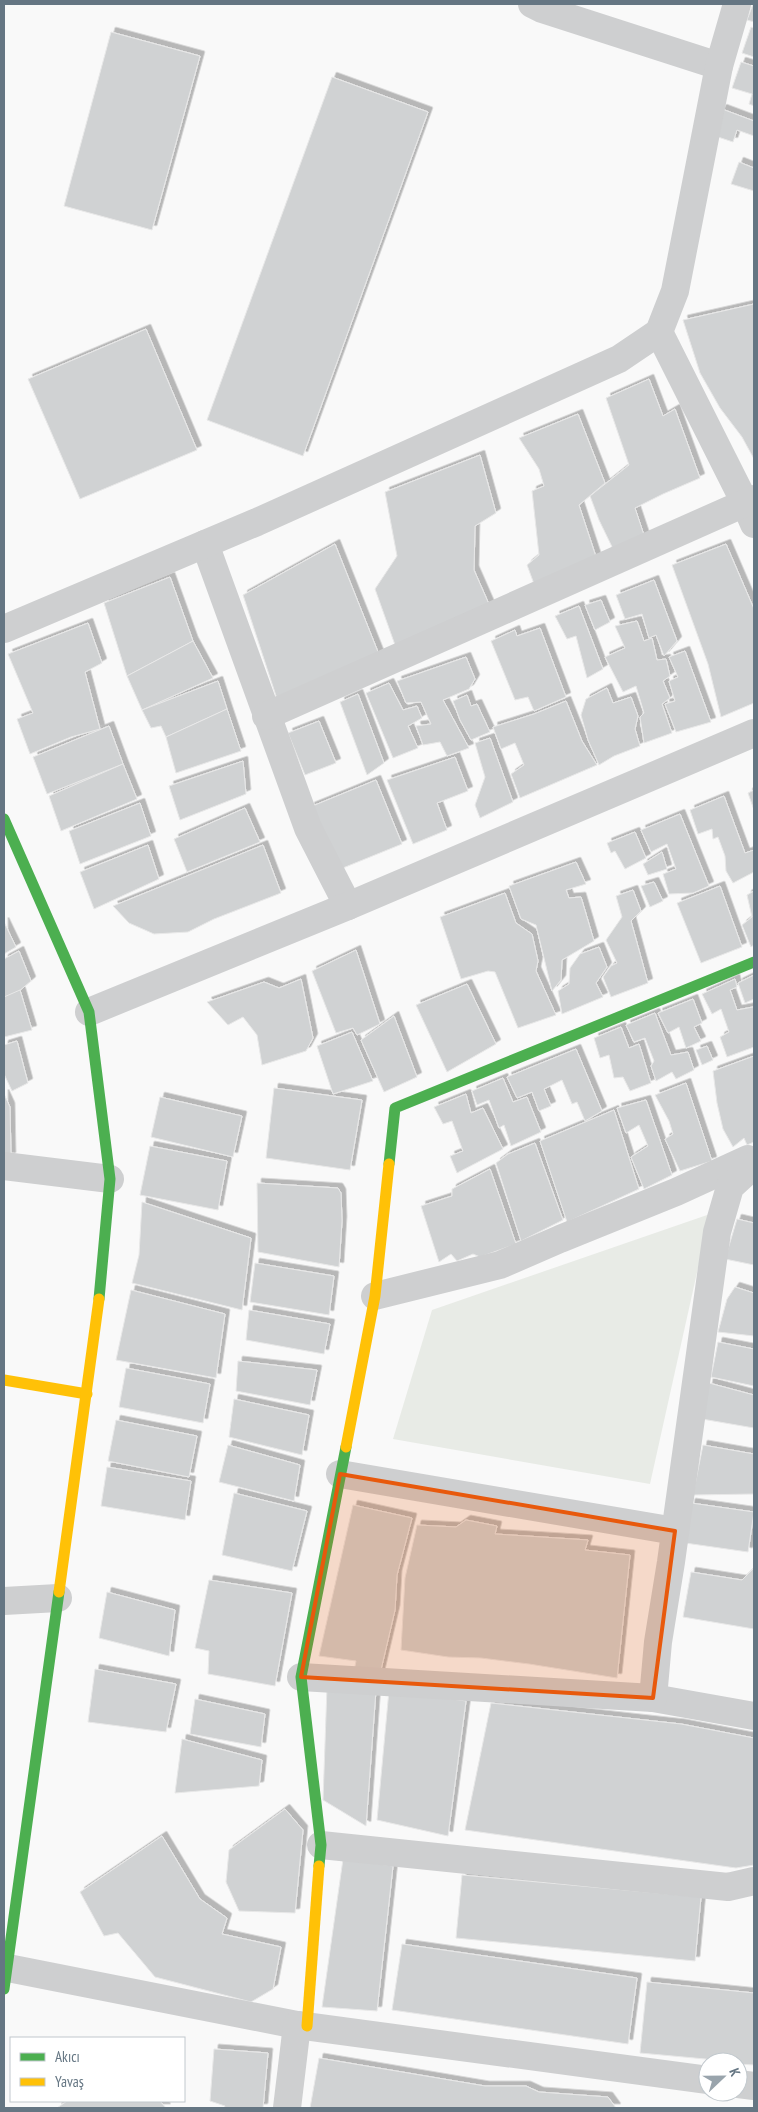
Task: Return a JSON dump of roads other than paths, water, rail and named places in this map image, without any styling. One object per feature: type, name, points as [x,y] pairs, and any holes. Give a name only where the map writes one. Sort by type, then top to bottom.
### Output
[{"type":"street","points":[[532,4],[542,10],[719,66]]},
{"type":"street","points":[[4,629],[205,544],[619,359],[659,332],[675,291],[719,66],[737,4]]},
{"type":"street","points":[[266,716],[751,509],[659,332]]},
{"type":"street","points":[[205,544],[308,828],[348,906]]},
{"type":"street","points":[[90,1012],[348,906],[754,733]]},
{"type":"street","points":[[4,819],[44,913],[90,1012],[110,1179],[98,1308],[87,1394],[6,1978],[302,2026],[698,2079]]},
{"type":"street","points":[[287,2108],[302,2026],[321,1845],[301,1677],[375,1296],[395,1108],[754,962]]},
{"type":"street","points":[[375,1296],[500,1265],[560,1238],[676,1192],[754,1156]]},
{"type":"street","points":[[653,1698],[658,1642],[716,1232],[730,1187],[754,1165]]},
{"type":"street","points":[[4,1166],[110,1179]]},
{"type":"street","points":[[4,1380],[87,1394]]},
{"type":"street","points":[[340,1474],[675,1531]]},
{"type":"street","points":[[4,1601],[58,1598]]},
{"type":"street","points":[[301,1677],[653,1698],[754,1716]]},
{"type":"street","points":[[321,1845],[728,1887],[754,1881]]}]
